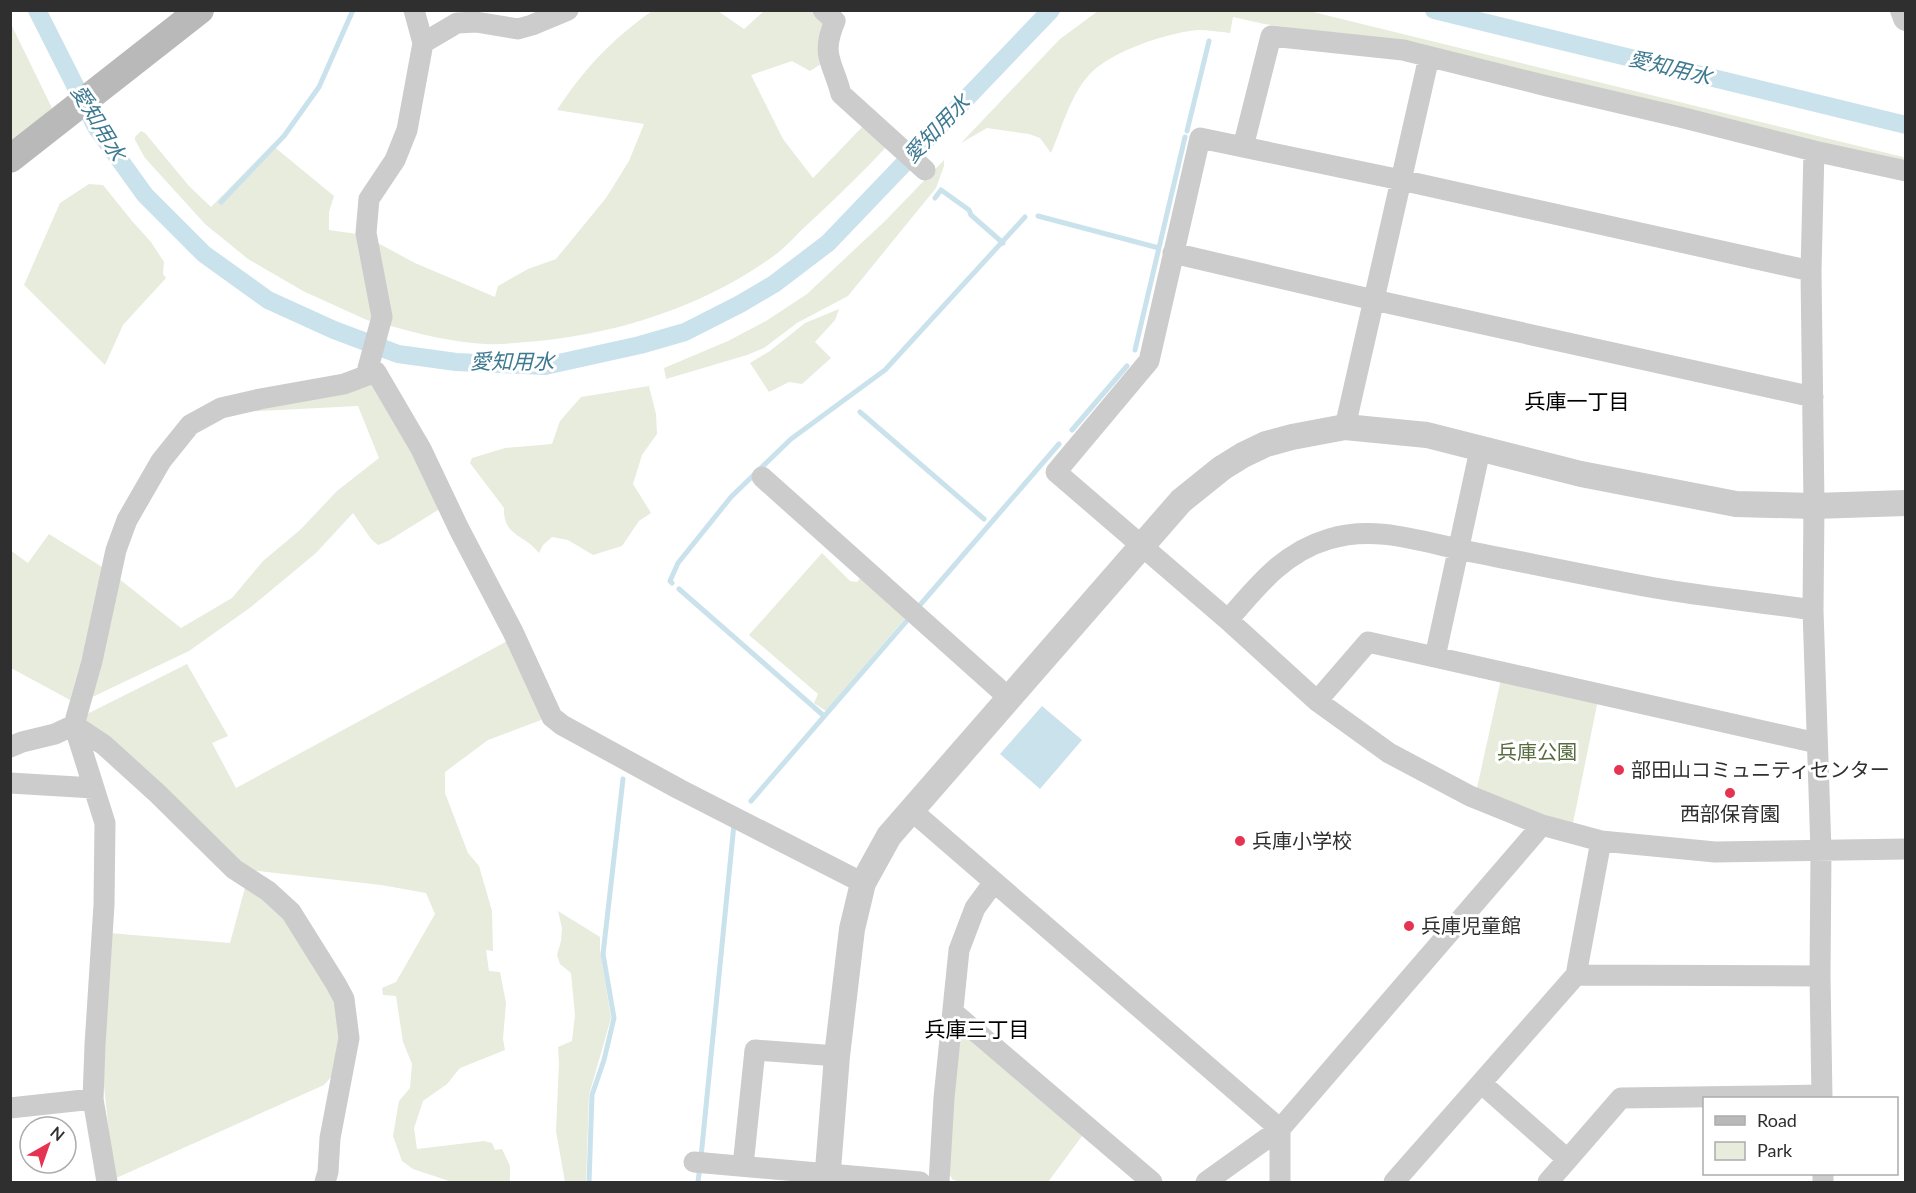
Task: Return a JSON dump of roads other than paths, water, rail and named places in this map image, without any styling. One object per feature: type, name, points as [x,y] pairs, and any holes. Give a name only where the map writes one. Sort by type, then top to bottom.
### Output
[{"type":"main road","points":[[10,159],[200,10]]},
{"type":"street","points":[[368,368],[382,317],[366,232],[369,199],[395,160],[407,130],[423,43],[414,10]]},
{"type":"street","points":[[423,43],[457,23],[476,22],[518,29],[568,10]]},
{"type":"street","points":[[823,10],[835,21],[826,50],[841,94],[925,170]]},
{"type":"street","points":[[1903,10],[1905,18]]},
{"type":"street","points":[[1243,147],[1271,36],[1403,50],[1814,152],[1905,171]]},
{"type":"street","points":[[1345,427],[1429,57]]},
{"type":"street","points":[[1811,271],[1200,138],[1149,361],[1056,472],[1228,620],[1317,701],[1389,753],[1470,796],[1542,825],[1601,841],[1714,852],[1905,849]]},
{"type":"street","points":[[1814,152],[1811,271],[1813,610],[1821,851],[1822,1097]]},
{"type":"street","points":[[1173,253],[1813,397]]},
{"type":"street","points":[[107,1182],[93,1100],[104,905],[105,823],[74,725],[92,662],[116,550],[127,520],[161,461],[190,425],[221,408],[344,384],[376,372],[421,449],[459,529],[513,632],[552,717],[562,725],[679,789],[863,883]]},
{"type":"street","points":[[827,1178],[837,1056],[852,930],[863,883],[889,836],[1180,501],[1201,483],[1243,454],[1266,444],[1292,437],[1345,427],[1427,435],[1581,474],[1736,504],[1814,506],[1905,503]]},
{"type":"street","points":[[1435,657],[1480,450]]},
{"type":"street","points":[[762,477],[1009,698]]},
{"type":"street","points":[[1228,620],[1278,565],[1330,538],[1368,533],[1390,534],[1656,588],[1813,610]]},
{"type":"street","points":[[1317,701],[1368,642],[1817,743]]},
{"type":"street","points":[[10,747],[55,734],[74,725]]},
{"type":"street","points":[[74,725],[104,745],[234,869],[268,891],[291,912],[336,984],[344,999],[349,1038],[330,1138],[328,1172],[325,1182]]},
{"type":"street","points":[[10,783],[94,788]]},
{"type":"street","points":[[911,810],[1280,1128],[1280,1182]]},
{"type":"street","points":[[1206,1182],[1280,1128],[1542,825]]},
{"type":"street","points":[[1394,1182],[1576,975],[1601,841]]},
{"type":"street","points":[[939,1182],[944,1098],[959,950],[975,908],[994,882]]},
{"type":"street","points":[[1576,975],[1820,976]]},
{"type":"street","points":[[954,1013],[1152,1182]]},
{"type":"street","points":[[743,1166],[755,1050],[837,1056]]},
{"type":"street","points":[[1481,1083],[1568,1159]]},
{"type":"street","points":[[1548,1182],[1621,1098],[1703,1098]]},
{"type":"street","points":[[10,1108],[93,1100]]},
{"type":"street","points":[[700,1163],[743,1166],[827,1178],[920,1182]]},
{"type":"water","points":[[1042,706],[1082,740],[1040,789],[1000,754]]},
{"type":"waterway","name":"愛知用水","points":[[37,10],[96,127],[145,195],[204,254],[268,300],[334,330],[398,354],[456,362],[545,366],[640,345],[685,332],[774,284],[828,243],[1051,10]]},
{"type":"waterway","points":[[221,202],[284,136],[319,87],[353,10]]},
{"type":"waterway","name":"愛知用水","points":[[1434,10],[1906,125]]},
{"type":"waterway","points":[[1187,131],[1209,41]]},
{"type":"waterway","points":[[1135,350],[1185,137]]},
{"type":"waterway","points":[[935,198],[941,190],[969,210],[971,215],[1003,243]]},
{"type":"waterway","points":[[1038,216],[1159,248]]},
{"type":"waterway","points":[[672,583],[670,581],[678,563],[731,497],[791,439],[885,370],[1025,217]]},
{"type":"waterway","points":[[1072,430],[1127,366]]},
{"type":"waterway","points":[[860,412],[984,519]]},
{"type":"waterway","points":[[920,605],[1059,444]]},
{"type":"waterway","points":[[679,589],[824,716]]},
{"type":"waterway","points":[[751,801],[910,617]]},
{"type":"waterway","points":[[589,1182],[592,1095],[604,1060],[614,1018],[603,954],[623,779]]},
{"type":"waterway","points":[[701,1157],[734,824]]},
{"type":"waterway","points":[[698,1182],[700,1166]]},
{"type":"place","name":"部田山コミュニティセンター","points":[[1619,770]]},
{"type":"place","name":"西部保育園","points":[[1730,793]]},
{"type":"place","name":"兵庫小学校","points":[[1240,841]]},
{"type":"place","name":"兵庫児童館","points":[[1409,926]]},
{"type":"district","name":"兵庫一丁目","points":[[1577,402]]},
{"type":"district","name":"兵庫三丁目","points":[[977,1030]]},
{"type":"park label","name":"兵庫公園","points":[[1537,752]]}]
